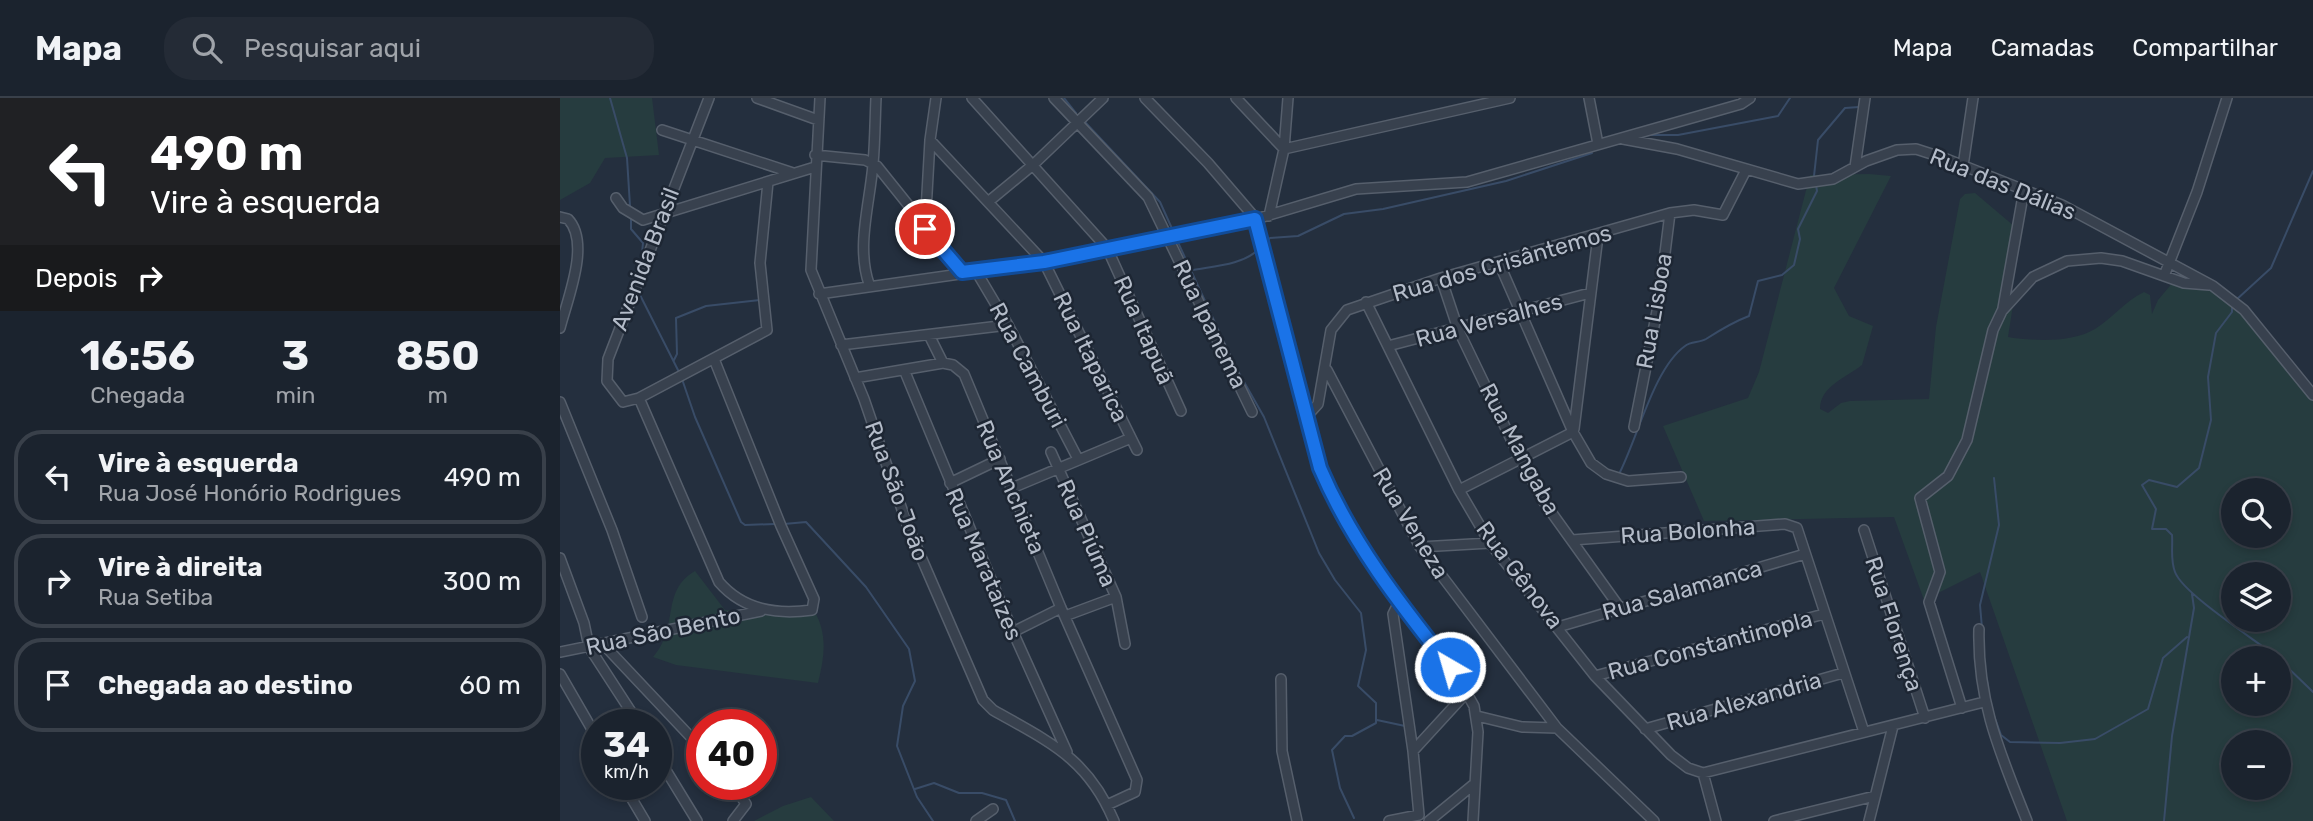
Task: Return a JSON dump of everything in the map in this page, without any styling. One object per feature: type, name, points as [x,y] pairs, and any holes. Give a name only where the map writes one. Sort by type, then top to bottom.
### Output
[{"type":"street","name":"Avenida Brasil","points":[[639,398],[628,402],[621,401],[609,384],[606,366],[709,98]]},
{"type":"street","points":[[757,98],[818,120]]},
{"type":"street","name":"Rua São João","points":[[820,98],[810,261],[819,293],[855,378],[908,527],[979,693],[993,710],[1068,753],[1107,805],[1114,821]]},
{"type":"street","points":[[869,284],[865,272],[864,240],[873,163],[876,98]]},
{"type":"street","points":[[925,229],[930,140],[936,98]]},
{"type":"street","points":[[972,98],[1107,248]]},
{"type":"street","name":"Rua Ipanema","points":[[1054,98],[1148,197],[1252,412]]},
{"type":"street","points":[[988,202],[1034,164],[1103,98]]},
{"type":"street","points":[[1145,98],[1255,219],[1274,301],[1320,468],[1332,498],[1371,563],[1468,691],[1477,716],[1473,821]]},
{"type":"street","points":[[1236,98],[1284,149]]},
{"type":"street","points":[[1269,216],[1284,149],[1288,98]]},
{"type":"street","points":[[1284,149],[1510,98]]},
{"type":"street","points":[[1588,98],[1600,144]]},
{"type":"street","points":[[819,293],[1044,262],[1269,216],[1356,189],[1467,182],[1704,115],[1750,98]]},
{"type":"street","points":[[1855,167],[1865,98]]},
{"type":"street","points":[[1964,166],[1973,98]]},
{"type":"street","points":[[2164,276],[2197,192],[2227,98]]},
{"type":"street","points":[[662,130],[793,173]]},
{"type":"street","name":"Rua das Dálias","points":[[1618,139],[1677,149],[1783,181],[1811,184],[1833,179],[1855,167],[1906,149],[1926,152],[2062,205],[2213,286],[2235,302],[2313,395]]},
{"type":"street","name":"Rua Itaparica","points":[[930,140],[1044,262],[1136,450]]},
{"type":"street","points":[[815,155],[873,163],[962,272]]},
{"type":"street","points":[[616,198],[623,208],[643,219],[815,167]]},
{"type":"street","name":"Rua dos Crisântemos","points":[[1307,416],[1316,410],[1327,370],[1329,338],[1335,324],[1347,310],[1441,278],[1598,236],[1670,213],[1694,210],[1723,215],[1746,170]]},
{"type":"street","points":[[639,398],[765,333],[769,323],[760,263],[768,182]]},
{"type":"street","points":[[673,187],[682,208]]},
{"type":"street","points":[[1962,708],[1929,602],[1940,572],[1920,498],[1948,476],[1967,440],[1986,351],[2002,312],[2024,190]]},
{"type":"street","name":"Rua Lisboa","points":[[1634,427],[1659,301],[1670,213]]},
{"type":"street","points":[[560,217],[573,223],[577,245],[575,274],[560,328]]},
{"type":"street","points":[[1573,432],[1598,236]]},
{"type":"street","name":"Rua Itapuã","points":[[1107,248],[1181,411]]},
{"type":"street","points":[[2002,312],[2033,277],[2077,258],[2112,259],[2164,276],[2213,286]]},
{"type":"street","points":[[1499,263],[1573,432],[1591,463],[1617,479],[1641,481],[1681,477]]},
{"type":"street","name":"Rua Camburi","points":[[976,271],[1008,325],[1078,459]]},
{"type":"street","name":"Rua Mangaba","points":[[1441,278],[1458,329],[1521,460],[1544,502],[1620,608]]},
{"type":"street","name":"Rua Versalhes","points":[[1388,346],[1590,293]]},
{"type":"street","name":"Rua Gênova","points":[[1366,302],[1460,490],[1490,543],[1595,676],[1682,764],[1703,774]]},
{"type":"street","points":[[841,345],[1008,325]]},
{"type":"street","points":[[855,378],[905,372],[943,363],[929,334]]},
{"type":"street","name":"Rua São Bento","points":[[560,652],[765,610],[814,608],[814,599],[780,526],[714,359]]},
{"type":"street","name":"Rua Anchieta","points":[[943,363],[958,368],[964,374],[1138,783],[1135,792],[1107,805]]},
{"type":"street","name":"Rua Veneza","points":[[1327,370],[1420,547],[1557,728],[1654,821]]},
{"type":"street","name":"Rua Marataízes","points":[[905,372],[1013,632],[1068,753]]},
{"type":"street","name":"Rua São Bento","points":[[639,398],[719,582],[733,596],[765,610]]},
{"type":"street","points":[[560,402],[612,530],[642,617]]},
{"type":"street","points":[[1460,490],[1573,432]]},
{"type":"street","points":[[1058,468],[1131,438]]},
{"type":"street","name":"Rua Piúma","points":[[1051,452],[1116,597],[1125,644]]},
{"type":"street","points":[[950,483],[1000,459]]},
{"type":"street","name":"Rua Piúma","points":[[1012,488],[1058,468]]},
{"type":"street","name":"Rua Bolonha","points":[[1572,540],[1785,524],[1797,528],[1805,554]]},
{"type":"street","name":"Rua Florença","points":[[1864,530],[1925,718]]},
{"type":"street","points":[[1420,547],[1490,543]]},
{"type":"street","points":[[1805,554],[1864,732]]},
{"type":"street","name":"Rua Salamanca","points":[[1558,626],[1805,554]]},
{"type":"street","points":[[560,558],[584,623],[589,647],[629,709]]},
{"type":"street","name":"Rua Piúma","points":[[1063,612],[1116,597]]},
{"type":"street","points":[[1389,821],[1421,818],[1393,614],[1399,602]]},
{"type":"street","points":[[1013,632],[1063,612]]},
{"type":"street","name":"Rua Constantinopla","points":[[1595,676],[1824,614]]},
{"type":"street","points":[[1979,629],[1984,702],[2001,758],[2027,820],[2016,821]]},
{"type":"street","points":[[604,645],[686,732]]},
{"type":"street","name":"Rua Alexandria","points":[[1645,729],[1843,673]]},
{"type":"street","points":[[560,674],[581,710]]},
{"type":"street","points":[[1281,679],[1282,751],[1297,821]]},
{"type":"street","points":[[1413,751],[1468,691]]},
{"type":"street","points":[[1716,821],[1703,774],[1984,702]]},
{"type":"street","points":[[1477,716],[1522,727],[1557,728]]},
{"type":"street","points":[[1869,821],[1893,726]]},
{"type":"street","points":[[672,780],[697,821]]},
{"type":"street","points":[[1429,821],[1473,786]]},
{"type":"street","points":[[1774,821],[1875,796]]},
{"type":"street","points":[[633,800],[645,821]]},
{"type":"street","points":[[733,821],[746,804],[743,800]]},
{"type":"street","points":[[976,821],[993,809]]},
{"type":"green space","points":[[560,98],[652,98],[659,155],[605,158],[590,183],[560,200]]},
{"type":"green space","points":[[1810,175],[1891,176],[1834,288],[1849,316],[1873,326],[1862,365],[1824,394],[1820,409],[1828,413],[1841,403],[1850,401],[1929,399],[1936,327],[1960,199],[1965,194],[1975,193],[2014,226],[2006,304],[2013,305],[2008,337],[2052,340],[2086,334],[2144,292],[2150,295],[2152,314],[2158,300],[2186,267],[2242,306],[2313,390],[2313,821],[2067,821],[1980,572],[1924,600],[1894,517],[1704,521],[1663,426],[1748,398],[1759,372]]},
{"type":"green space","points":[[695,571],[725,610],[788,612],[812,607],[821,625],[824,644],[818,683],[676,665],[653,657],[666,634],[677,589],[684,579]]},
{"type":"green space","points":[[811,797],[834,821],[754,821],[783,806]]},
{"type":"waterway","points":[[610,98],[627,158],[630,206]]},
{"type":"waterway","points":[[1064,98],[1076,113]]},
{"type":"waterway","points":[[1650,135],[1678,135],[1778,116],[1790,98]]},
{"type":"waterway","points":[[1814,176],[1818,140],[1845,108],[1859,107]]},
{"type":"waterway","points":[[1084,121],[1160,202],[1174,233]]},
{"type":"waterway","points":[[1266,243],[1270,238],[1298,236],[1344,214],[1383,209],[1506,181],[1592,153]]},
{"type":"waterway","points":[[2236,300],[2271,268],[2313,171]]},
{"type":"waterway","points":[[1619,474],[1656,386],[1674,356],[1687,344],[1703,340],[1749,316],[1758,281],[1782,275],[1794,265],[1800,239],[1798,229],[1817,191],[1816,185]]},
{"type":"waterway","points":[[631,216],[631,229],[643,243],[641,262]]},
{"type":"waterway","points":[[1176,238],[1235,366],[1264,417],[1319,553],[1335,580],[1361,613],[1366,650],[1358,686],[1376,703],[1376,723],[1352,736],[1345,736],[1332,750],[1340,788],[1354,818]]},
{"type":"waterway","points":[[1192,270],[1237,262],[1259,249]]},
{"type":"waterway","points":[[638,291],[680,374]]},
{"type":"waterway","points":[[674,360],[677,354],[676,318],[706,306],[760,300]]},
{"type":"waterway","points":[[2232,304],[2232,312],[2216,333],[2208,377],[2211,420],[2199,468],[2177,487],[2149,480],[2142,485],[2156,509],[2152,529],[2166,529],[2172,535],[2173,562],[2181,581],[2205,604],[2262,646]]},
{"type":"waterway","points":[[682,379],[695,417],[741,522],[745,525],[775,524]]},
{"type":"waterway","points":[[1982,628],[1980,605],[1999,525],[1994,478]]},
{"type":"waterway","points":[[784,524],[806,522],[866,587],[909,649],[915,681],[903,706],[897,746],[917,797],[933,821]]},
{"type":"waterway","points":[[2164,821],[2172,736],[2194,608],[2192,594]]},
{"type":"waterway","points":[[1992,710],[2001,735],[2010,742],[2060,743],[2095,739],[2148,709],[2163,658],[2187,637]]},
{"type":"waterway","points":[[2291,671],[2313,692]]},
{"type":"waterway","points":[[1986,676],[1988,687]]},
{"type":"waterway","points":[[1377,720],[1405,726]]},
{"type":"waterway","points":[[915,789],[934,783],[959,793],[982,793],[1006,800],[1015,821]]},
{"type":"route","points":[[925,229],[962,272],[1044,262],[1255,219],[1274,301],[1303,394],[1320,468],[1332,498],[1371,563],[1450,667]]}]
